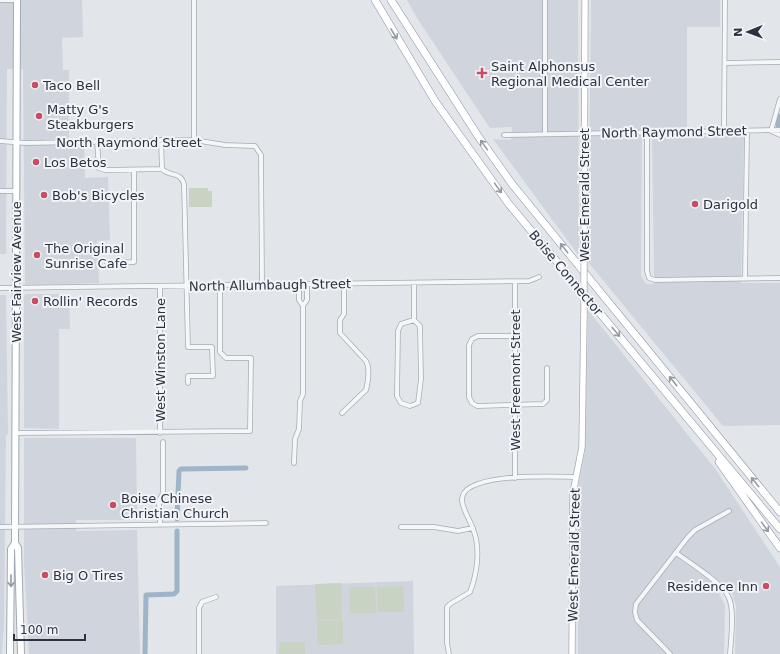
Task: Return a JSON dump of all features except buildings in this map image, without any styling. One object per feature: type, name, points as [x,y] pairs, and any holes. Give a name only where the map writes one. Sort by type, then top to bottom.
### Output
[{"type":"highway","name":"Boise Connector","points":[[375,0],[435,101],[508,203],[780,530]]},
{"type":"highway","name":"Boise Connector","points":[[391,0],[477,134],[512,184],[780,512]]},
{"type":"highway","points":[[695,426],[749,506],[780,548]]},
{"type":"main road","name":"West Fairview Avenue","points":[[10,654],[11,549],[14,543],[15,527],[16,0]]},
{"type":"main road","name":"West Emerald Street","points":[[572,654],[573,506],[575,477],[582,448],[585,0]]},
{"type":"main road","name":"West Fairview Avenue","points":[[14,543],[18,548],[21,654]]},
{"type":"street","points":[[0,0],[13,0]]},
{"type":"street","points":[[194,0],[194,140]]},
{"type":"street","points":[[545,0],[545,134]]},
{"type":"street","points":[[724,131],[725,0]]},
{"type":"street","points":[[725,63],[780,62]]},
{"type":"street","points":[[780,99],[771,130],[780,135]]},
{"type":"street","name":"North Raymond Street","points":[[504,135],[780,130]]},
{"type":"street","points":[[744,279],[747,131]]},
{"type":"street","points":[[647,132],[647,271],[649,278],[655,280],[780,278]]},
{"type":"street","points":[[161,140],[162,169]]},
{"type":"street","name":"North Raymond Street","points":[[0,141],[97,142],[194,140],[225,145],[251,145],[257,148],[261,155],[262,286]]},
{"type":"street","points":[[97,142],[99,168],[105,170],[162,169],[167,173],[178,175],[184,184],[188,347],[212,347],[213,376],[188,376],[188,383]]},
{"type":"street","points":[[108,263],[134,262],[134,170]]},
{"type":"street","points":[[0,191],[16,191]]},
{"type":"street","name":"North Allumbaugh Street","points":[[0,288],[529,282],[539,277]]},
{"type":"street","name":"West Freemont Street","points":[[515,478],[516,282]]},
{"type":"street","points":[[414,283],[414,320],[420,326],[421,379],[418,403],[410,406],[401,403],[397,396],[398,331],[401,324],[414,320]]},
{"type":"street","points":[[294,463],[295,439],[299,429],[300,401],[303,394],[303,306],[306,300],[307,284]]},
{"type":"street","points":[[342,413],[366,390],[368,364],[340,333],[340,320],[344,314],[344,284]]},
{"type":"street","points":[[299,285],[299,300],[303,306]]},
{"type":"street","name":"West Winston Lane","points":[[160,286],[160,433]]},
{"type":"street","points":[[15,433],[160,433],[250,431],[251,358],[226,358],[220,352],[220,286]]},
{"type":"street","points":[[516,336],[478,336],[472,339],[469,345],[470,397],[472,402],[477,406],[543,404],[547,400],[547,368]]},
{"type":"street","points":[[160,524],[159,501],[163,493],[163,442]]},
{"type":"street","points":[[449,654],[446,612],[450,604],[470,592],[473,585],[477,557],[473,528],[462,502],[466,491],[480,483],[498,479],[575,477]]},
{"type":"street","points":[[670,654],[637,620],[635,612],[636,604],[696,530],[728,511]]},
{"type":"street","points":[[0,527],[266,523]]},
{"type":"street","points":[[401,527],[434,527],[458,532],[473,528]]},
{"type":"street","points":[[676,553],[720,586],[729,596],[731,609],[730,654]]},
{"type":"street","points":[[199,654],[199,608],[202,602],[216,597]]},
{"type":"shaded area","points":[[0,0],[82,0],[83,37],[62,38],[63,70],[69,70],[69,147],[84,144],[85,178],[108,177],[110,240],[97,241],[99,283],[25,285],[23,69],[7,69],[6,254],[0,254]]},
{"type":"shaded area","points":[[407,0],[578,0],[579,256],[493,139],[511,140],[512,127],[490,128],[417,18]]},
{"type":"shaded area","points":[[591,0],[720,0],[720,27],[687,27],[687,127],[642,129],[641,276],[646,284],[653,284],[652,136],[744,136],[741,283],[780,283],[780,425],[723,426],[588,262]]},
{"type":"shaded area","points":[[26,294],[69,294],[70,329],[59,329],[59,429],[24,428],[24,296]]},
{"type":"shaded area","points":[[0,295],[6,295],[8,434],[6,435],[4,621],[2,654],[0,654]]},
{"type":"shaded area","points":[[588,310],[716,470],[780,567],[780,654],[735,654],[736,606],[732,592],[726,585],[718,591],[725,606],[724,654],[578,654],[578,489],[585,452]]},
{"type":"shaded area","points":[[24,438],[136,438],[137,520],[76,520],[76,531],[137,530],[140,654],[29,654],[24,563]]},
{"type":"shaded area","points":[[413,581],[414,654],[276,654],[276,586]]},
{"type":"green space","points":[[189,188],[208,188],[208,191],[212,191],[212,207],[189,207]]},
{"type":"green space","points":[[341,583],[342,619],[317,620],[315,584]]},
{"type":"green space","points":[[403,586],[404,612],[378,612],[377,587]]},
{"type":"green space","points":[[349,587],[375,587],[376,613],[350,613]]},
{"type":"green space","points":[[343,620],[343,644],[317,645],[317,621]]},
{"type":"green space","points":[[279,642],[305,642],[305,654],[279,654]]},
{"type":"waterway","points":[[778,125],[780,116]]},
{"type":"waterway","points":[[177,519],[179,471],[181,469],[246,468]]},
{"type":"waterway","points":[[145,654],[146,595],[174,594],[177,591],[177,531]]},
{"type":"place","name":"Saint Alphonsus Regional Medical Center","points":[[482,73]]},
{"type":"place","name":"Taco Bell","points":[[35,85]]},
{"type":"place","name":"Matty G's Steakburgers","points":[[39,116]]},
{"type":"place","name":"Los Betos","points":[[36,162]]},
{"type":"place","name":"Bob's Bicycles","points":[[44,195]]},
{"type":"place","name":"Darigold","points":[[695,204]]},
{"type":"place","name":"The Original Sunrise Cafe","points":[[37,255]]},
{"type":"place","name":"Rollin' Records","points":[[35,301]]},
{"type":"place","name":"Boise Chinese Christian Church","points":[[113,505]]},
{"type":"place","name":"Big O Tires","points":[[45,575]]},
{"type":"place","name":"Residence Inn","points":[[766,586]]}]
